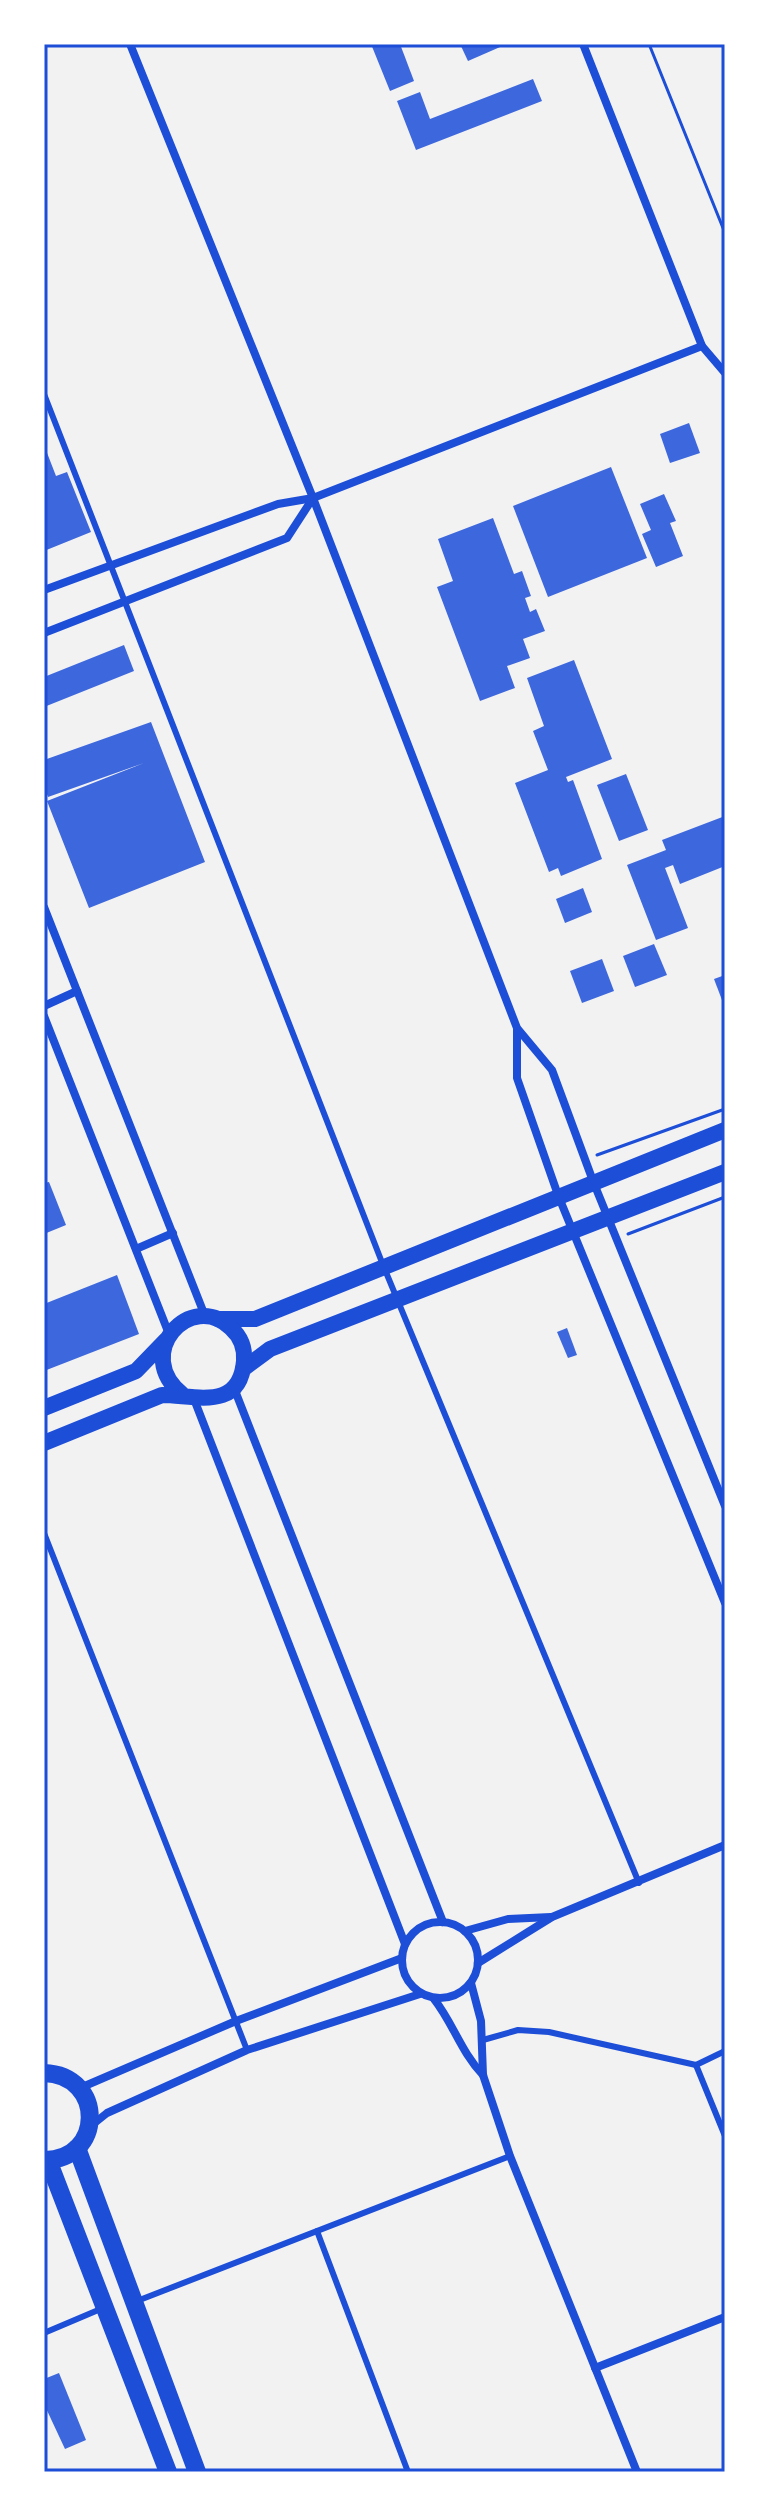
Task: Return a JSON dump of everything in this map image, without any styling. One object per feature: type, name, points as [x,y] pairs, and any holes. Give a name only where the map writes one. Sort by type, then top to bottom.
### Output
[{"type":"highway","points":[[45,2071],[65,2077],[80,2088],[91,2112],[89,2126],[77,2148],[46,2160],[107,2307],[168,2472]]},
{"type":"highway","points":[[77,2148],[197,2472]]},
{"type":"main road","points":[[44,1408],[136,1371],[167,1337],[192,1318],[255,1319],[725,1130]]},
{"type":"main road","points":[[44,1443],[162,1395],[209,1400],[233,1387],[243,1369],[270,1349],[573,1228],[725,1172]]},
{"type":"main road","points":[[211,1318],[240,1338],[244,1352],[243,1369]]},
{"type":"main road","points":[[167,1337],[161,1359],[164,1374],[188,1397]]},
{"type":"street","points":[[130,44],[313,498],[517,1028],[552,1070],[616,1239],[725,1506]]},
{"type":"street","points":[[583,44],[702,346],[725,373]]},
{"type":"street","points":[[44,590],[278,504],[313,498],[702,346]]},
{"type":"street","points":[[44,633],[287,538],[313,498]]},
{"type":"street","points":[[44,907],[173,1233],[211,1318]]},
{"type":"street","points":[[44,1006],[77,991]]},
{"type":"street","points":[[44,1016],[136,1249],[167,1337]]},
{"type":"street","points":[[517,1028],[517,1078],[558,1195],[725,1603]]},
{"type":"street","points":[[136,1249],[173,1233]]},
{"type":"street","points":[[233,1387],[443,1922]]},
{"type":"street","points":[[188,1397],[405,1944],[402,1958],[410,1984],[420,1994],[434,1999],[448,1998],[471,1983]]},
{"type":"street","points":[[478,1963],[552,1917],[725,1845]]},
{"type":"street","points":[[465,1931],[508,1919],[552,1917]]},
{"type":"street","points":[[405,1944],[426,1924],[443,1922],[465,1931],[474,1942],[478,1963],[471,1983],[483,2040],[483,2075],[510,2156],[637,2472]]},
{"type":"street","points":[[80,2088],[236,2021],[402,1958]]},
{"type":"street","points":[[89,2126],[107,2113],[247,2050],[420,1994]]},
{"type":"street","points":[[434,1999],[444,2012],[465,2056],[483,2075]]},
{"type":"street","points":[[595,2368],[725,2317]]},
{"type":"lane","points":[[44,394],[127,600],[383,1265],[639,1883]]},
{"type":"lane","points":[[44,1533],[247,2050]]},
{"type":"lane","points":[[483,2040],[518,2030],[549,2032],[696,2065],[725,2051]]},
{"type":"lane","points":[[696,2065],[725,2136]]},
{"type":"lane","points":[[132,2303],[510,2156]]},
{"type":"lane","points":[[317,2231],[408,2472]]},
{"type":"lane","points":[[44,2333],[107,2307]]},
{"type":"path","points":[[649,44],[725,233]]},
{"type":"path","points":[[585,1160],[725,1109]]},
{"type":"path","points":[[616,1239],[725,1197]]},
{"type":"building","points":[[371,44],[400,44],[414,81],[390,91]]},
{"type":"building","points":[[460,44],[507,44],[468,61]]},
{"type":"building","points":[[533,79],[542,101],[416,150],[397,101],[420,92],[430,119]]},
{"type":"building","points":[[689,423],[700,453],[670,463],[660,434]]},
{"type":"building","points":[[44,445],[56,476],[67,472],[91,532],[44,551]]},
{"type":"building","points":[[611,467],[647,558],[548,597],[513,506]]},
{"type":"building","points":[[664,494],[676,521],[670,523],[683,556],[656,567],[642,534],[651,530],[640,504]]},
{"type":"building","points":[[493,518],[514,574],[522,571],[531,596],[525,598],[530,612],[536,609],[545,631],[523,639],[530,658],[507,666],[515,688],[480,701],[437,587],[453,581],[438,539]]},
{"type":"building","points":[[124,645],[134,671],[44,707],[44,677]]},
{"type":"building","points":[[574,660],[612,759],[566,777],[568,782],[573,780],[602,859],[561,876],[558,868],[549,872],[515,783],[548,770],[533,731],[544,726],[527,678]]},
{"type":"building","points":[[151,722],[205,862],[89,908],[47,801],[144,763],[48,797],[44,786],[44,760]]},
{"type":"building","points":[[626,774],[648,830],[619,841],[597,785]]},
{"type":"building","points":[[725,816],[725,866],[680,884],[673,865],[665,868],[688,928],[656,940],[627,865],[666,850],[662,840]]},
{"type":"building","points":[[583,888],[592,912],[565,923],[556,899]]},
{"type":"building","points":[[654,944],[667,975],[635,987],[623,956]]},
{"type":"building","points":[[602,959],[614,991],[582,1003],[570,971]]},
{"type":"building","points":[[725,975],[725,1008],[714,979]]},
{"type":"building","points":[[49,1182],[66,1225],[44,1234],[44,1183]]},
{"type":"building","points":[[117,1275],[139,1334],[44,1371],[44,1304]]},
{"type":"building","points":[[567,1328],[577,1355],[568,1358],[557,1332]]},
{"type":"building","points":[[59,2373],[86,2440],[65,2449],[44,2404],[44,2379]]}]
